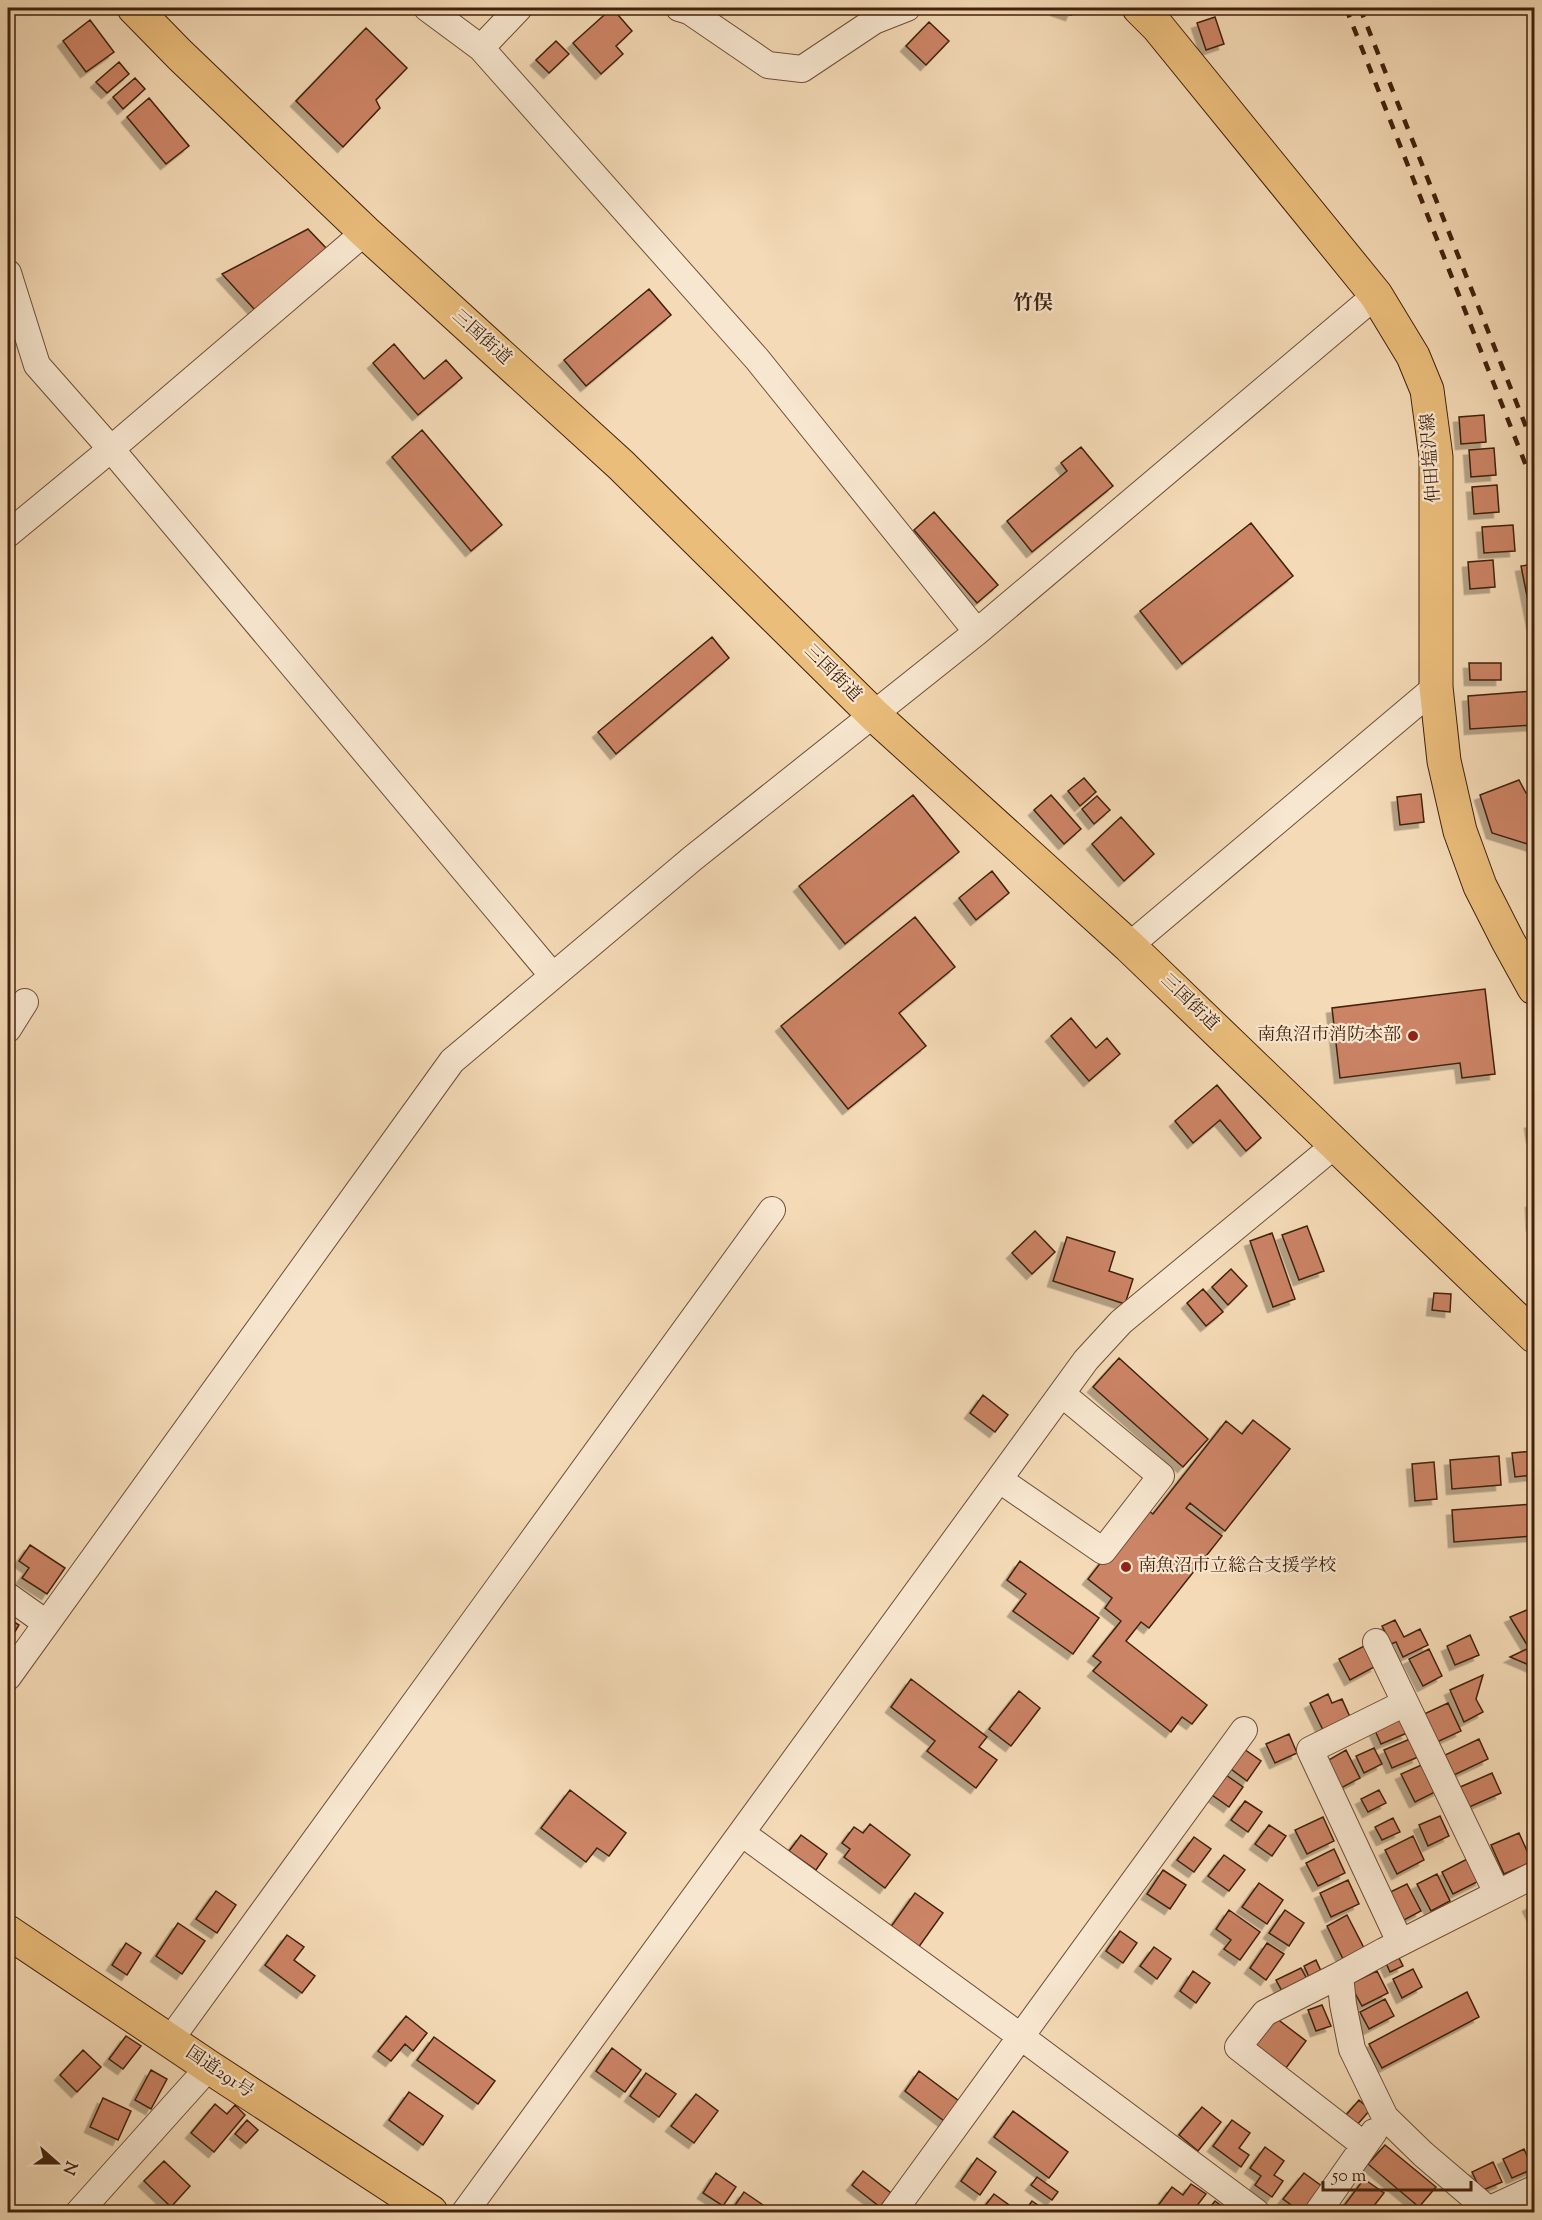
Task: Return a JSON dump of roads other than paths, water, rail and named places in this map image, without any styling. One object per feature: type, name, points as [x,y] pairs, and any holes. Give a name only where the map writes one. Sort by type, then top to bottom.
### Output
[{"type":"main road","name":"三国街道","points":[[134,8],[365,232],[621,465],[874,715],[1129,946],[1534,1334]]},
{"type":"main road","name":"仲田塩沢線","points":[[1139,8],[1158,27],[1376,295],[1413,356],[1427,390],[1436,457],[1436,687],[1444,761],[1460,831],[1480,886],[1534,988]]},
{"type":"main road","name":"国道291号","points":[[8,1932],[431,2212]]},
{"type":"street","points":[[427,8],[481,48],[758,359],[977,632]]},
{"type":"street","points":[[481,48],[519,8]]},
{"type":"street","points":[[679,8],[689,11],[768,65],[802,69],[874,21],[907,8]]},
{"type":"street","points":[[8,534],[365,232]]},
{"type":"street","points":[[8,273],[36,365],[111,449],[553,976]]},
{"type":"street","points":[[8,1677],[452,1061],[693,858],[977,632],[1376,295]]},
{"type":"street","points":[[1129,946],[1436,687]]},
{"type":"street","points":[[8,1029],[25,1002]]},
{"type":"street","points":[[465,2212],[743,1834],[1086,1360],[1121,1322],[1335,1145]]},
{"type":"street","points":[[170,2040],[772,1210]]},
{"type":"street","points":[[1000,1480],[1102,1551],[1161,1476],[1062,1394]]},
{"type":"street","points":[[8,1596],[46,1623]]},
{"type":"street","points":[[1376,1642],[1497,1893]]},
{"type":"street","points":[[1400,1942],[1311,1750],[1405,1703]]},
{"type":"street","points":[[893,2212],[1244,1730]]},
{"type":"street","points":[[743,1834],[1256,2212]]},
{"type":"street","points":[[1364,2145],[1238,2047],[1265,2013],[1534,1875]]},
{"type":"street","points":[[1340,1975],[1344,2014],[1352,2049],[1385,2117],[1423,2154],[1489,2211],[1534,2188]]},
{"type":"street","points":[[79,2212],[209,2067]]},
{"type":"street","points":[[1322,2211],[1364,2145],[1385,2117]]},
{"type":"railway","points":[[1346,8],[1534,486]]},
{"type":"railway","points":[[1360,8],[1534,447]]},
{"type":"place","name":"南魚沼市消防本部","points":[[1413,1036]]},
{"type":"place","name":"南魚沼市立総合支援学校","points":[[1126,1567]]},
{"type":"district","name":"竹俣","points":[[1033,304]]}]
